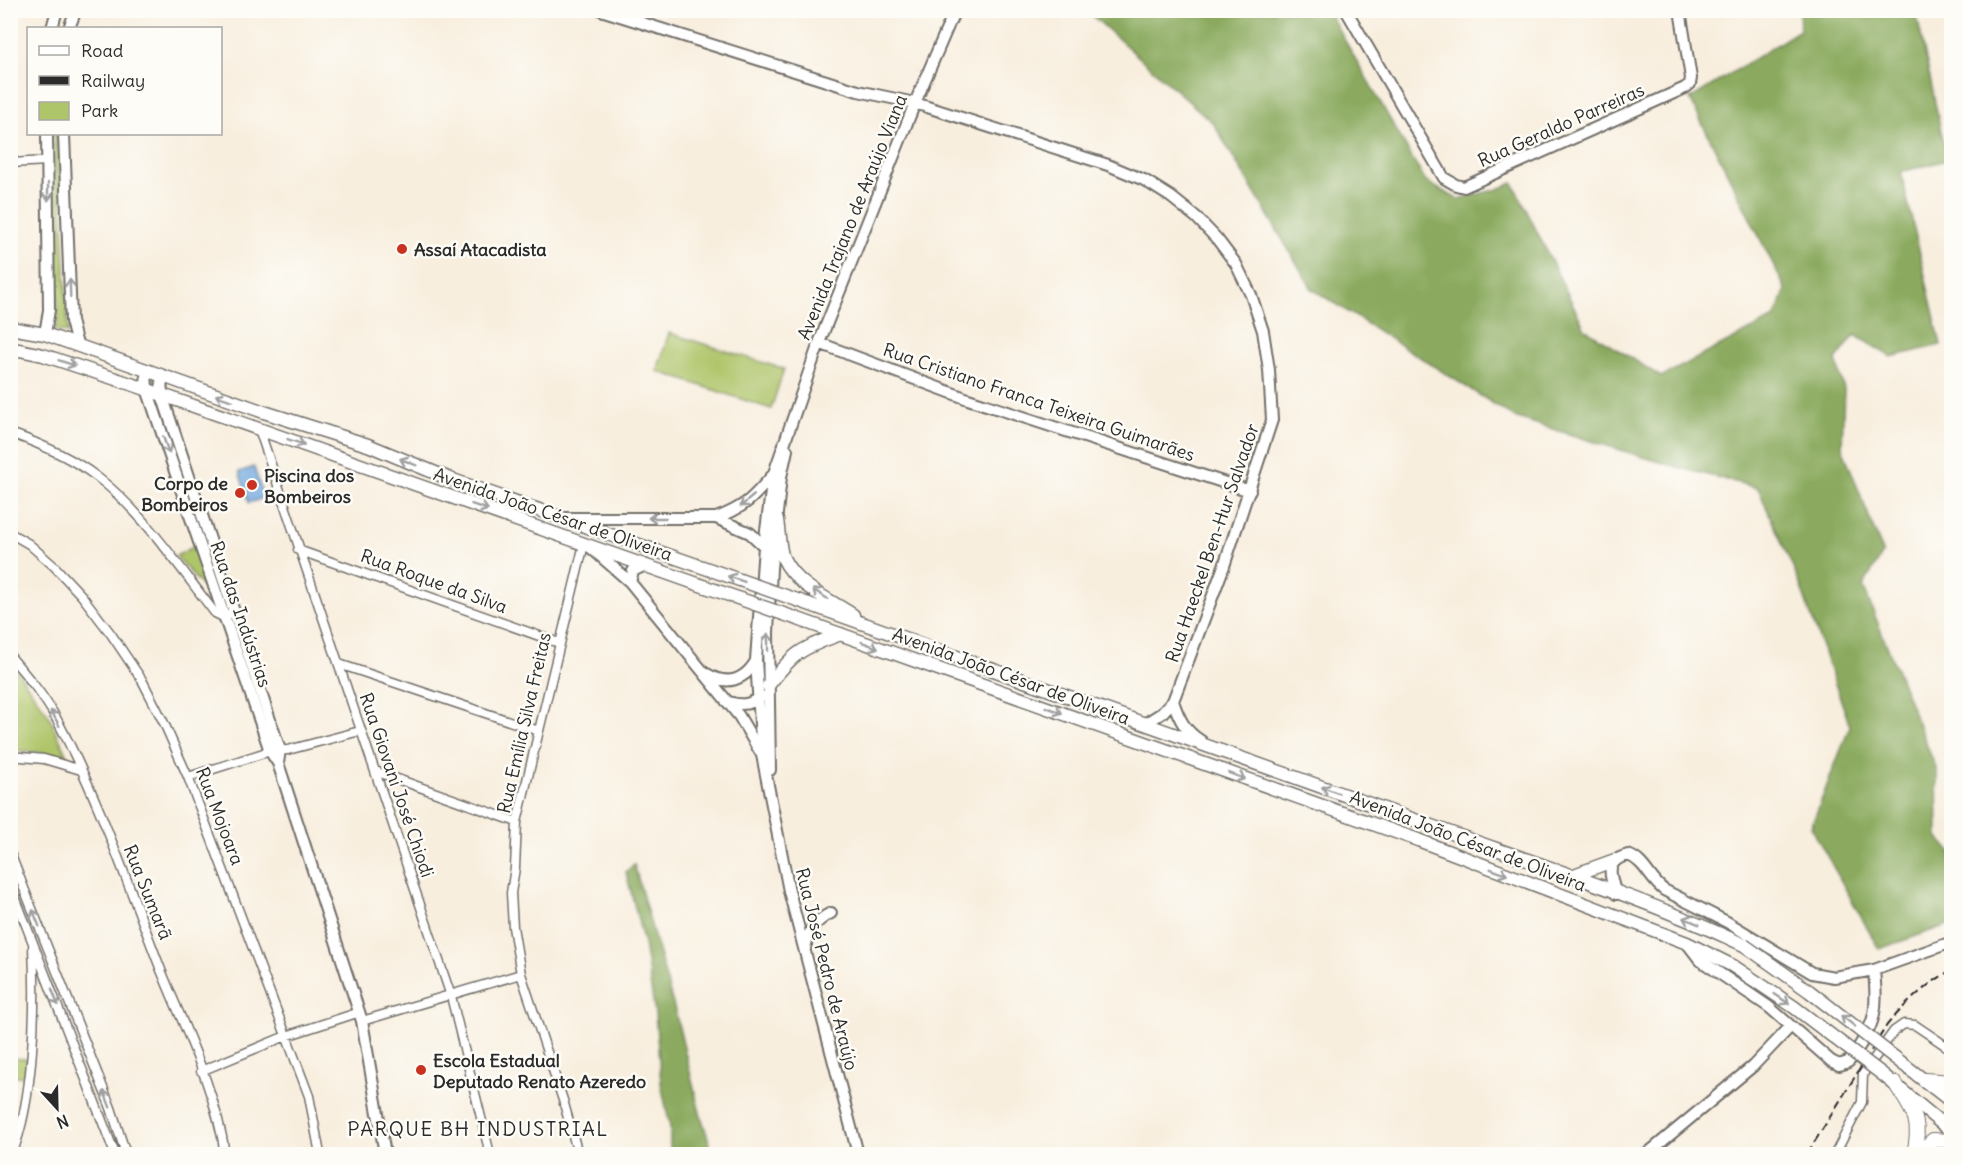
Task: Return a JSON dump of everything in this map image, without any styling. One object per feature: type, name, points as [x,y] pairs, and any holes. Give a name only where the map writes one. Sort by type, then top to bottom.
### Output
[{"type":"highway","points":[[1925,1080],[1952,1082]]},
{"type":"highway","points":[[1895,1083],[1916,1118],[1917,1140],[1914,1155]]},
{"type":"highway","points":[[1922,1155],[1933,1140],[1952,1141]]},
{"type":"main road","name":"Avenida João César de Oliveira","points":[[10,328],[45,334],[161,377],[368,445],[450,479],[1146,723],[1574,875],[1616,894],[1667,911],[1744,945],[1809,990],[1952,1102]]},
{"type":"main road","name":"Avenida João César de Oliveira","points":[[10,348],[43,355],[147,389],[706,586],[1418,840],[1687,943],[1733,966],[1794,1006],[1895,1083],[1952,1132]]},
{"type":"main road","points":[[553,533],[559,531],[562,518]]},
{"type":"main road","points":[[777,520],[783,557],[794,574],[807,586],[869,626]]},
{"type":"main road","points":[[768,686],[784,664],[798,651],[841,634]]},
{"type":"main road","points":[[1574,875],[1615,860]]},
{"type":"street","points":[[52,27],[57,10]]},
{"type":"street","points":[[69,27],[76,10]]},
{"type":"street","points":[[601,10],[858,91],[915,103]]},
{"type":"street","points":[[636,10],[640,22]]},
{"type":"street","name":"Avenida Trajano de Araújo Viana","points":[[770,769],[768,686],[771,568],[787,439],[819,343],[915,103],[955,10]]},
{"type":"street","name":"Rua Geraldo Parreiras","points":[[1346,10],[1444,178],[1464,187],[1690,84],[1680,10]]},
{"type":"street","points":[[1933,10],[1935,12],[1952,11]]},
{"type":"street","name":"Rua Haeckel Ben-Hur Salvador","points":[[915,103],[1108,165],[1144,180],[1171,196],[1217,239],[1236,264],[1251,295],[1263,331],[1269,370],[1272,420],[1250,491],[1173,701],[1162,713],[1146,723]]},
{"type":"street","points":[[45,334],[49,310],[47,135]]},
{"type":"street","points":[[64,135],[71,321],[78,345]]},
{"type":"street","points":[[10,163],[48,161]]},
{"type":"street","name":"Rua Cristiano Franca Teixeira Guimarães","points":[[819,343],[968,399],[1250,491]]},
{"type":"street","name":"Rua das Indústrias","points":[[146,371],[147,389],[230,613]]},
{"type":"street","name":"Rua das Indústrias","points":[[161,377],[162,395],[230,613],[361,1017],[385,1155]]},
{"type":"street","name":"Rua Giovani José Chiodi","points":[[259,429],[298,550],[451,996],[490,1155]]},
{"type":"street","points":[[10,433],[44,445],[79,464],[114,490],[153,534],[215,613],[230,613]]},
{"type":"street","name":"Avenida Trajano de Araújo Viana","points":[[762,755],[756,660],[764,546],[773,476],[782,444],[787,439]]},
{"type":"street","name":"Avenida Trajano de Araújo Viana","points":[[562,518],[716,518],[748,503],[773,476]]},
{"type":"street","points":[[716,518],[750,533],[764,546],[770,598]]},
{"type":"street","name":"Rua Mojoara","points":[[10,533],[29,544],[82,596],[142,680],[164,723],[188,777],[309,1096],[320,1155]]},
{"type":"street","name":"Rua José Pedro de Araújo","points":[[586,544],[630,582],[739,716],[762,755],[789,891],[858,1155]]},
{"type":"street","name":"Rua Emília Silva Freitas","points":[[578,1155],[563,1100],[520,974],[511,893],[515,868],[517,822],[559,643],[586,544]]},
{"type":"street","name":"Rua Roque da Silva","points":[[298,550],[559,643]]},
{"type":"street","points":[[630,582],[633,571],[645,565]]},
{"type":"street","name":"Rua Sumarã","points":[[10,656],[42,695],[56,718],[81,770],[201,1071],[222,1134],[225,1155]]},
{"type":"street","points":[[703,670],[720,680],[736,680],[750,671],[756,660]]},
{"type":"street","points":[[339,664],[539,731]]},
{"type":"street","points":[[725,701],[743,705],[757,700],[768,686]]},
{"type":"street","points":[[1173,701],[1179,721],[1191,735],[1208,746]]},
{"type":"street","points":[[188,777],[275,751],[288,750],[360,731]]},
{"type":"street","points":[[10,756],[44,759],[81,770]]},
{"type":"street","name":"Rua José Pedro de Araújo","points":[[769,790],[770,769]]},
{"type":"street","points":[[375,771],[517,822]]},
{"type":"street","points":[[10,853],[13,868],[119,1131],[126,1155]]},
{"type":"street","points":[[1616,894],[1610,872],[1611,866],[1615,860],[1628,855],[1637,858],[1657,885],[1664,890],[1727,922],[1812,973],[1834,977],[1874,969],[1952,942]]},
{"type":"street","points":[[10,884],[114,1153]]},
{"type":"street","points":[[805,952],[811,928],[821,918],[831,913]]},
{"type":"street","points":[[12,1155],[24,1107],[32,1048],[33,940]]},
{"type":"street","points":[[1687,943],[1700,960],[1769,1007],[1831,1061],[1839,1065],[1848,1062],[1868,1033],[1874,1019],[1876,1000],[1874,969]]},
{"type":"street","points":[[201,1071],[286,1036],[451,996],[520,974]]},
{"type":"street","points":[[1835,1155],[1862,1102],[1863,1074],[1894,1031],[1904,1024],[1915,1025],[1952,1050]]},
{"type":"street","points":[[1647,1155],[1753,1066],[1791,1026]]},
{"type":"street","points":[[114,1153],[119,1131]]},
{"type":"green space","points":[[1087,11],[1328,11],[1426,182],[1458,199],[1513,183],[1585,329],[1661,377],[1774,318],[1786,290],[1690,99],[1800,30],[1799,11],[1916,11],[1947,160],[1901,172],[1941,345],[1891,357],[1855,335],[1836,360],[1844,389],[1842,447],[1883,553],[1863,586],[1937,771],[1938,837],[1951,852],[1951,924],[1879,949],[1811,827],[1850,726],[1799,582],[1758,488],[1666,464],[1514,417],[1312,289],[1213,123]]},
{"type":"green space","points":[[54,135],[59,135],[68,333],[54,330],[58,322]]},
{"type":"green space","points":[[669,333],[784,369],[771,409],[657,371]]},
{"type":"green space","points":[[198,544],[219,606],[176,556]]},
{"type":"green space","points":[[11,663],[48,714],[70,762],[37,752],[11,750]]},
{"type":"green space","points":[[634,864],[713,1154],[670,1154],[670,1127],[661,1083],[655,1014],[644,944],[626,872]]},
{"type":"green space","points":[[11,1058],[27,1059],[25,1077],[11,1075]]},
{"type":"water","name":"Piscina dos Bombeiros","points":[[254,467],[264,498],[249,503],[239,472]]},
{"type":"railway","points":[[1807,1154],[1887,1025],[1917,995],[1952,970]]},
{"type":"place","name":"Assaí Atacadista","points":[[402,249]]},
{"type":"place","name":"Piscina dos Bombeiros","points":[[252,485]]},
{"type":"place","name":"Corpo de Bombeiros","points":[[240,493]]},
{"type":"place","name":"Escola Estadual Deputado Renato Azeredo","points":[[421,1070]]},
{"type":"district","name":"PARQUE BH INDUSTRIAL","points":[[478,1128]]}]
